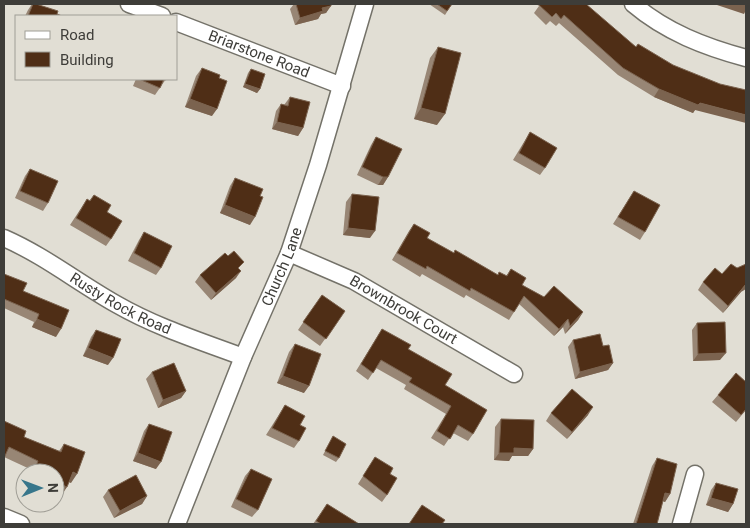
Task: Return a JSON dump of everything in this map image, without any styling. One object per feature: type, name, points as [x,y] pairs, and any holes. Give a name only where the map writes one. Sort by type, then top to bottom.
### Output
[{"type":"street","points":[[129,4],[159,15]]},
{"type":"street","name":"Church Lane","points":[[177,524],[243,357],[289,253],[342,86],[365,4]]},
{"type":"street","points":[[633,4],[650,18],[680,35],[714,49],[746,58]]},
{"type":"street","name":"Briarstone Road","points":[[178,23],[342,86]]},
{"type":"street","name":"Rusty Rock Road","points":[[4,238],[48,259],[116,304],[138,315],[243,357]]},
{"type":"street","name":"Brownbrook Court","points":[[289,253],[354,280],[514,374]]},
{"type":"street","points":[[682,524],[695,474]]},
{"type":"street","points":[[4,517],[21,524]]},
{"type":"building","points":[[33,4],[36,4],[58,11],[57,14],[60,15],[28,15]]},
{"type":"building","points":[[296,4],[331,4],[331,6],[322,8],[323,11],[300,18]]},
{"type":"building","points":[[437,4],[452,4],[447,11]]},
{"type":"building","points":[[540,4],[586,4],[636,47],[638,44],[673,65],[720,84],[746,90],[746,115],[700,103],[698,105],[659,89],[623,68],[564,15],[561,19],[556,13],[552,17]]},
{"type":"building","points":[[438,47],[461,53],[445,114],[421,108]]},
{"type":"building","points":[[202,68],[220,75],[219,78],[227,81],[217,109],[190,99]]},
{"type":"building","points":[[251,69],[265,74],[260,89],[245,84]]},
{"type":"building","points":[[141,80],[164,80],[160,88]]},
{"type":"building","points":[[290,97],[310,102],[303,128],[277,122],[281,104],[288,106]]},
{"type":"building","points":[[530,132],[557,148],[545,168],[519,153]]},
{"type":"building","points":[[376,137],[402,149],[388,177],[383,177],[362,167]]},
{"type":"building","points":[[30,169],[58,181],[48,203],[20,191]]},
{"type":"building","points":[[235,178],[263,189],[260,196],[263,197],[255,217],[225,205]]},
{"type":"building","points":[[634,191],[660,205],[645,232],[618,217]]},
{"type":"building","points":[[352,194],[379,197],[375,231],[348,228]]},
{"type":"building","points":[[94,195],[111,205],[107,212],[122,221],[111,239],[76,218],[87,199],[90,201]]},
{"type":"building","points":[[414,224],[430,233],[427,238],[454,253],[455,250],[498,275],[499,272],[507,276],[511,269],[526,278],[522,285],[544,297],[554,286],[583,312],[570,326],[568,319],[559,329],[524,296],[514,312],[471,288],[470,291],[427,266],[426,269],[397,253]]},
{"type":"building","points":[[144,232],[172,246],[161,268],[134,253]]},
{"type":"building","points":[[234,251],[244,262],[238,268],[241,271],[216,293],[200,275],[225,253],[228,256]]},
{"type":"building","points":[[731,264],[737,268],[746,264],[746,284],[728,306],[703,282],[715,268],[722,274]]},
{"type":"building","points":[[4,274],[27,283],[23,291],[69,310],[61,329],[37,319],[39,314],[4,299]]},
{"type":"building","points":[[322,295],[345,311],[326,339],[303,322]]},
{"type":"building","points":[[725,322],[726,353],[698,354],[697,323]]},
{"type":"building","points":[[382,329],[411,345],[408,349],[452,374],[445,385],[487,410],[473,434],[458,425],[450,439],[437,431],[451,406],[409,382],[412,378],[381,360],[373,373],[361,364]]},
{"type":"building","points":[[96,330],[121,339],[113,358],[88,348]]},
{"type":"building","points":[[600,334],[603,346],[609,345],[613,363],[580,372],[573,340]]},
{"type":"building","points":[[295,344],[321,354],[309,386],[283,376]]},
{"type":"building","points":[[174,363],[186,391],[163,400],[152,372]]},
{"type":"building","points":[[736,373],[746,382],[746,409],[741,415],[718,395]]},
{"type":"building","points":[[572,389],[593,407],[572,432],[551,413]]},
{"type":"building","points":[[285,405],[305,416],[300,425],[306,428],[299,441],[272,428]]},
{"type":"building","points":[[501,419],[534,420],[533,449],[514,448],[514,453],[499,453]]},
{"type":"building","points":[[4,421],[26,431],[24,437],[61,452],[64,444],[85,452],[77,474],[73,472],[67,487],[65,486],[65,463],[37,463],[38,461],[9,447],[4,458]]},
{"type":"building","points":[[149,424],[172,432],[161,462],[138,453]]},
{"type":"building","points":[[333,436],[346,444],[339,458],[325,451]]},
{"type":"building","points":[[375,457],[393,468],[390,474],[397,478],[387,495],[363,476]]},
{"type":"building","points":[[657,458],[677,464],[670,494],[665,493],[657,524],[636,524]]},
{"type":"building","points":[[251,469],[272,479],[258,510],[236,499]]},
{"type":"building","points":[[136,475],[147,496],[120,511],[108,490]]},
{"type":"building","points":[[716,483],[738,489],[733,504],[711,498]]},
{"type":"building","points":[[327,504],[359,524],[321,524],[316,521]]},
{"type":"building","points":[[422,505],[445,520],[442,524],[409,524]]}]
